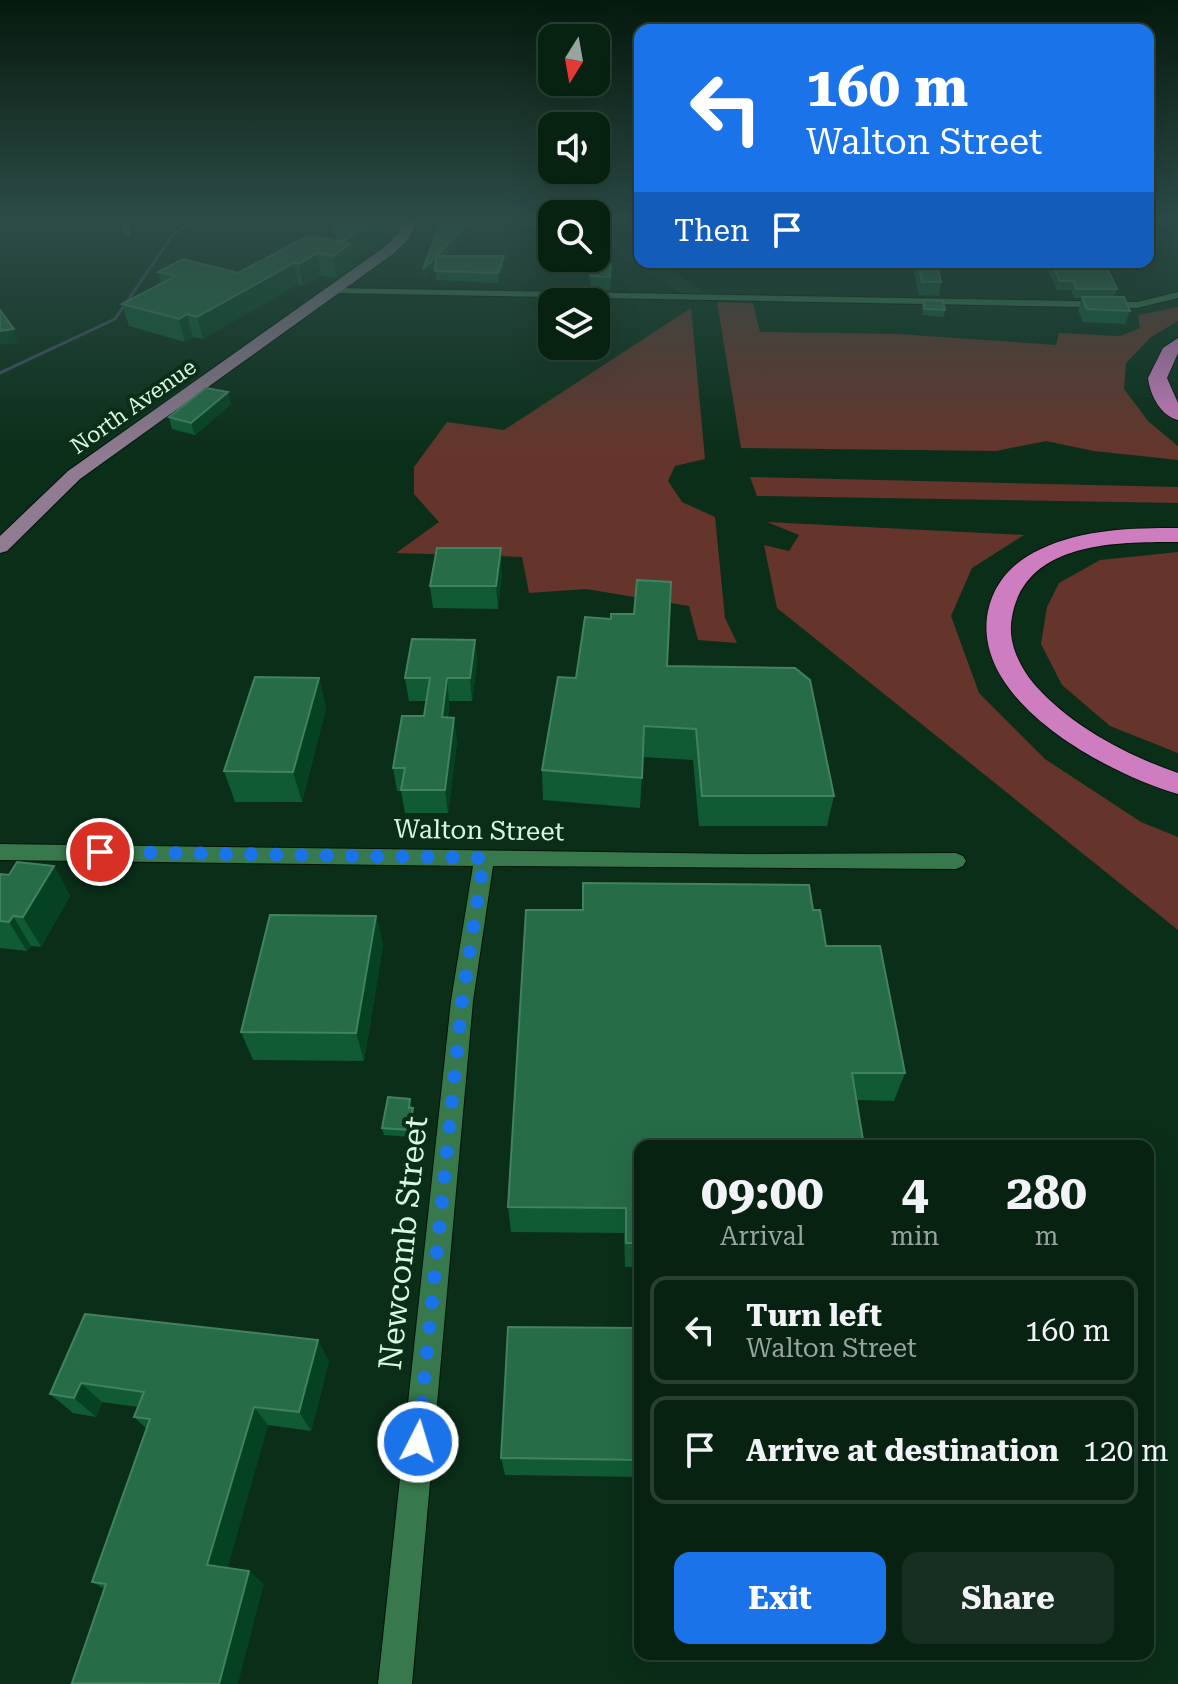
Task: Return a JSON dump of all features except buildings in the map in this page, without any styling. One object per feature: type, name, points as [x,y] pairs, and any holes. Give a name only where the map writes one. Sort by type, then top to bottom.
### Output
[{"type":"highway","points":[[1178,343],[1158,365],[1155,380],[1162,397],[1178,414]]},
{"type":"highway","points":[[1178,535],[1091,540],[1035,561],[1005,592],[1000,605],[998,633],[1018,680],[1047,713],[1114,758],[1178,784]]},
{"type":"main road","name":"North Avenue","points":[[0,547],[74,475],[320,301]]},
{"type":"street","points":[[901,301],[1137,305],[1155,301]]},
{"type":"street","name":"Walton Street","points":[[0,852],[956,861]]},
{"type":"street","name":"Newcomb Street","points":[[395,1684],[460,1015],[484,858]]},
{"type":"shaded area","points":[[717,302],[753,303],[760,332],[898,334],[1056,345],[1059,333],[1120,336],[1140,328],[1138,315],[1178,307],[1178,321],[1151,337],[1126,363],[1124,389],[1148,421],[1178,446],[1178,460],[1094,451],[1046,441],[996,451],[741,448]]},
{"type":"shaded area","points":[[691,308],[705,459],[675,466],[668,481],[682,502],[715,517],[725,618],[737,643],[698,640],[689,606],[586,589],[529,593],[522,557],[396,553],[439,522],[414,494],[414,467],[447,422],[504,430]]},
{"type":"shaded area","points":[[750,477],[1178,487],[1178,503],[757,496]]},
{"type":"shaded area","points":[[767,522],[1024,535],[972,568],[951,616],[979,693],[1045,759],[1141,822],[1178,837],[1178,930],[777,608],[764,545],[789,551],[799,535]]},
{"type":"shaded area","points":[[1178,552],[1178,753],[1110,726],[1062,685],[1041,644],[1047,607],[1059,583],[1100,560]]},
{"type":"waterway","points":[[0,373],[115,319],[128,301]]},
{"type":"route","points":[[100,852],[484,858],[462,1001],[418,1442]]}]
